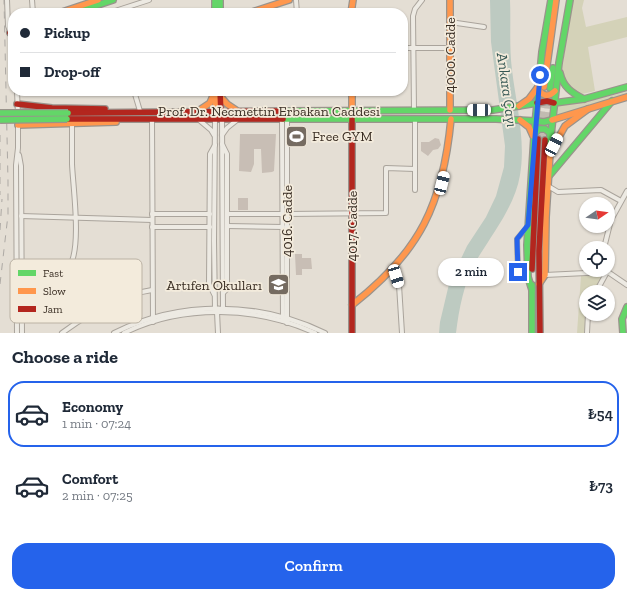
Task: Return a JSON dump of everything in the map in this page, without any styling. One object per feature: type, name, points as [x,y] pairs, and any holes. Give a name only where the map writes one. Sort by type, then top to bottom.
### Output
[{"type":"main road","points":[[74,8],[98,0]]},
{"type":"main road","points":[[89,8],[113,0]]},
{"type":"main road","points":[[264,8],[289,0]]},
{"type":"main road","name":"4000. Cadde","points":[[450,0],[450,110]]},
{"type":"main road","points":[[538,284],[545,275],[548,186],[554,103],[547,88],[550,0]]},
{"type":"main road","points":[[547,88],[556,0]]},
{"type":"main road","points":[[519,106],[547,88],[565,0]]},
{"type":"main road","points":[[532,333],[537,103],[547,88],[559,63],[570,0]]},
{"type":"main road","points":[[559,63],[561,80],[563,84],[573,94],[584,99]]},
{"type":"main road","name":"Prof. Dr. Necmettin Erbakan Caddesi","points":[[0,120],[140,111],[493,110],[547,101],[554,103],[584,99],[627,87]]},
{"type":"main road","points":[[197,111],[210,102],[215,96]]},
{"type":"main road","points":[[215,119],[218,111],[218,96]]},
{"type":"main road","points":[[221,96],[230,108],[238,111]]},
{"type":"main road","points":[[352,96],[352,111]]},
{"type":"main road","name":"Prof. Dr. Necmettin Erbakan Caddesi","points":[[0,113],[129,120],[222,118],[496,119],[544,122],[627,97]]},
{"type":"main road","points":[[549,176],[612,101]]},
{"type":"main road","points":[[17,104],[52,108],[100,109],[121,112]]},
{"type":"main road","points":[[550,153],[565,126],[588,108]]},
{"type":"main road","points":[[218,111],[222,118]]},
{"type":"main road","name":"4017. Cadde","points":[[352,119],[352,333]]},
{"type":"main road","points":[[352,305],[368,294],[392,270],[418,235],[435,201],[445,169],[451,119]]},
{"type":"main road","points":[[18,125],[108,123],[129,120]]},
{"type":"main road","points":[[520,120],[529,127],[536,138]]},
{"type":"main road","points":[[532,290],[528,278],[528,225],[536,131],[541,128],[547,130],[551,135]]},
{"type":"main road","points":[[540,333],[538,284],[545,140]]},
{"type":"main road","points":[[623,333],[622,319],[627,307]]},
{"type":"street","points":[[7,0],[8,26]]},
{"type":"street","points":[[124,8],[149,0]]},
{"type":"street","points":[[414,111],[414,12],[422,0]]},
{"type":"street","points":[[450,22],[484,27]]},
{"type":"street","points":[[408,48],[450,48]]},
{"type":"street","points":[[17,96],[21,259]]},
{"type":"street","points":[[136,96],[140,111]]},
{"type":"street","points":[[222,118],[223,310]]},
{"type":"street","points":[[222,135],[231,124],[240,118]]},
{"type":"street","points":[[198,119],[212,130],[215,137]]},
{"type":"street","points":[[215,119],[214,241],[215,295],[218,333]]},
{"type":"street","name":"4016. Cadde","points":[[284,119],[285,322]]},
{"type":"street","points":[[415,119],[415,190]]},
{"type":"street","points":[[152,120],[152,320]]},
{"type":"street","points":[[72,124],[72,163],[75,217],[75,252],[72,259]]},
{"type":"street","points":[[222,144],[228,154],[227,289],[223,293]]},
{"type":"street","points":[[215,145],[210,154],[209,284],[215,295]]},
{"type":"street","points":[[17,259],[16,165],[18,148]]},
{"type":"street","points":[[227,214],[386,213],[386,168],[415,169]]},
{"type":"street","points":[[548,186],[558,192],[601,190],[621,201]]},
{"type":"street","points":[[606,241],[611,220],[627,191]]},
{"type":"street","points":[[152,214],[210,214]]},
{"type":"street","name":"4016. Cadde","points":[[285,214],[283,227],[285,317]]},
{"type":"street","points":[[21,216],[152,220]]},
{"type":"street","points":[[528,225],[517,239],[518,272],[528,278]]},
{"type":"street","points":[[227,226],[283,227]]},
{"type":"street","points":[[152,227],[210,227]]},
{"type":"street","points":[[392,270],[399,286],[402,333]]},
{"type":"street","points":[[545,275],[579,273]]},
{"type":"street","points":[[615,277],[627,285]]},
{"type":"street","points":[[142,292],[152,290]]},
{"type":"street","points":[[114,333],[188,310],[250,310],[285,317],[325,333]]},
{"type":"street","points":[[223,310],[285,322],[315,333]]},
{"type":"street","points":[[124,333],[152,320]]},
{"type":"street","points":[[587,333],[588,321]]},
{"type":"street","points":[[17,323],[17,333]]},
{"type":"street","points":[[62,333],[77,323]]},
{"type":"shaded area","points":[[572,0],[584,0],[582,8],[586,27],[627,17],[627,37],[588,47],[595,91],[582,94],[575,92],[566,84],[562,71]]},
{"type":"shaded area","points":[[627,92],[627,94],[557,116],[558,105],[577,103]]},
{"type":"shaded area","points":[[581,277],[602,277],[598,285],[580,285]]},
{"type":"shaded area","points":[[579,304],[579,321],[585,321],[585,333],[577,333]]},
{"type":"water","name":"Ankara Çayı","points":[[490,0],[510,0],[511,61],[520,122],[522,162],[517,186],[508,209],[476,261],[468,278],[460,305],[456,333],[439,333],[440,322],[449,284],[467,246],[486,217],[496,196],[504,167],[505,146],[491,42]]},
{"type":"building","points":[[240,134],[276,134],[274,171],[262,173],[261,149],[254,149],[254,164],[251,172],[239,171]]},
{"type":"building","points":[[435,138],[439,139],[441,145],[438,149],[433,150],[428,156],[421,151],[421,142],[429,142]]},
{"type":"building","points":[[238,198],[248,198],[248,210],[238,210]]},
{"type":"building","points":[[295,254],[302,254],[302,258],[311,258],[312,269],[302,269],[302,275],[296,275]]},
{"type":"tunnel","points":[[545,140],[549,96]]},
{"type":"tunnel","points":[[538,139],[543,98]]},
{"type":"railway","points":[[0,284],[8,215],[4,0]]},
{"type":"railway","points":[[0,135],[0,195]]},
{"type":"railway","points":[[0,230],[2,199]]},
{"type":"traffic: fast","points":[[89,8],[113,0]]},
{"type":"traffic: fast","points":[[215,0],[215,8]]},
{"type":"traffic: fast","points":[[220,0],[220,8]]},
{"type":"traffic: fast","points":[[534,135],[542,52],[551,0]]},
{"type":"traffic: fast","points":[[551,135],[559,63],[570,0]]},
{"type":"traffic: fast","points":[[550,88],[553,68]]},
{"type":"traffic: fast","points":[[560,73],[566,86],[584,99]]},
{"type":"traffic: fast","points":[[554,103],[584,99],[627,87]]},
{"type":"traffic: fast","points":[[549,176],[612,101]]},
{"type":"traffic: fast","points":[[285,111],[493,110],[537,103]]},
{"type":"traffic: fast","points":[[0,113],[68,113]]},
{"type":"traffic: fast","points":[[0,120],[67,119]]},
{"type":"traffic: fast","points":[[283,119],[496,119],[536,121]]},
{"type":"traffic: fast","points":[[536,121],[544,122],[552,120]]},
{"type":"traffic: fast","points":[[532,290],[528,277],[527,245],[534,137],[535,133],[539,129],[545,129],[550,133],[550,153]]},
{"type":"traffic: fast","points":[[532,285],[532,333]]},
{"type":"traffic: fast","points":[[623,333],[622,319],[627,307]]},
{"type":"traffic: slow","points":[[74,8],[98,0]]},
{"type":"traffic: slow","points":[[264,8],[289,0]]},
{"type":"traffic: slow","points":[[352,8],[353,0]]},
{"type":"traffic: slow","points":[[450,0],[450,110]]},
{"type":"traffic: slow","points":[[544,87],[556,0]]},
{"type":"traffic: slow","points":[[538,87],[539,90],[545,95],[550,95],[555,91]]},
{"type":"traffic: slow","points":[[519,106],[529,99],[538,87]]},
{"type":"traffic: slow","points":[[198,111],[210,103],[213,96]]},
{"type":"traffic: slow","points":[[215,115],[216,96]]},
{"type":"traffic: slow","points":[[220,96],[227,104],[236,110]]},
{"type":"traffic: slow","points":[[352,96],[352,111]]},
{"type":"traffic: slow","points":[[552,120],[627,97]]},
{"type":"traffic: slow","points":[[539,284],[545,275],[546,217],[550,153],[565,126],[588,109]]},
{"type":"traffic: slow","points":[[352,305],[395,266],[411,245],[424,224],[434,201],[442,176],[451,119]]},
{"type":"traffic: slow","points":[[520,120],[529,127],[533,136]]},
{"type":"traffic: slow","points":[[18,125],[116,122]]},
{"type":"traffic: jam","points":[[220,96],[221,114]]},
{"type":"traffic: jam","points":[[537,103],[547,101],[554,103]]},
{"type":"traffic: jam","points":[[17,104],[52,108],[105,109]]},
{"type":"traffic: jam","points":[[68,113],[285,111]]},
{"type":"traffic: jam","points":[[67,119],[283,119]]},
{"type":"traffic: jam","points":[[352,119],[352,333]]},
{"type":"traffic: jam","points":[[532,269],[538,139]]},
{"type":"traffic: jam","points":[[540,333],[539,251],[545,140]]},
{"type":"place","name":"Free GYM","points":[[296,136]]},
{"type":"place","name":"Artıfen Okulları","points":[[278,285]]},
{"type":"route","points":[[518,272],[517,239],[528,225],[540,75]]}]
